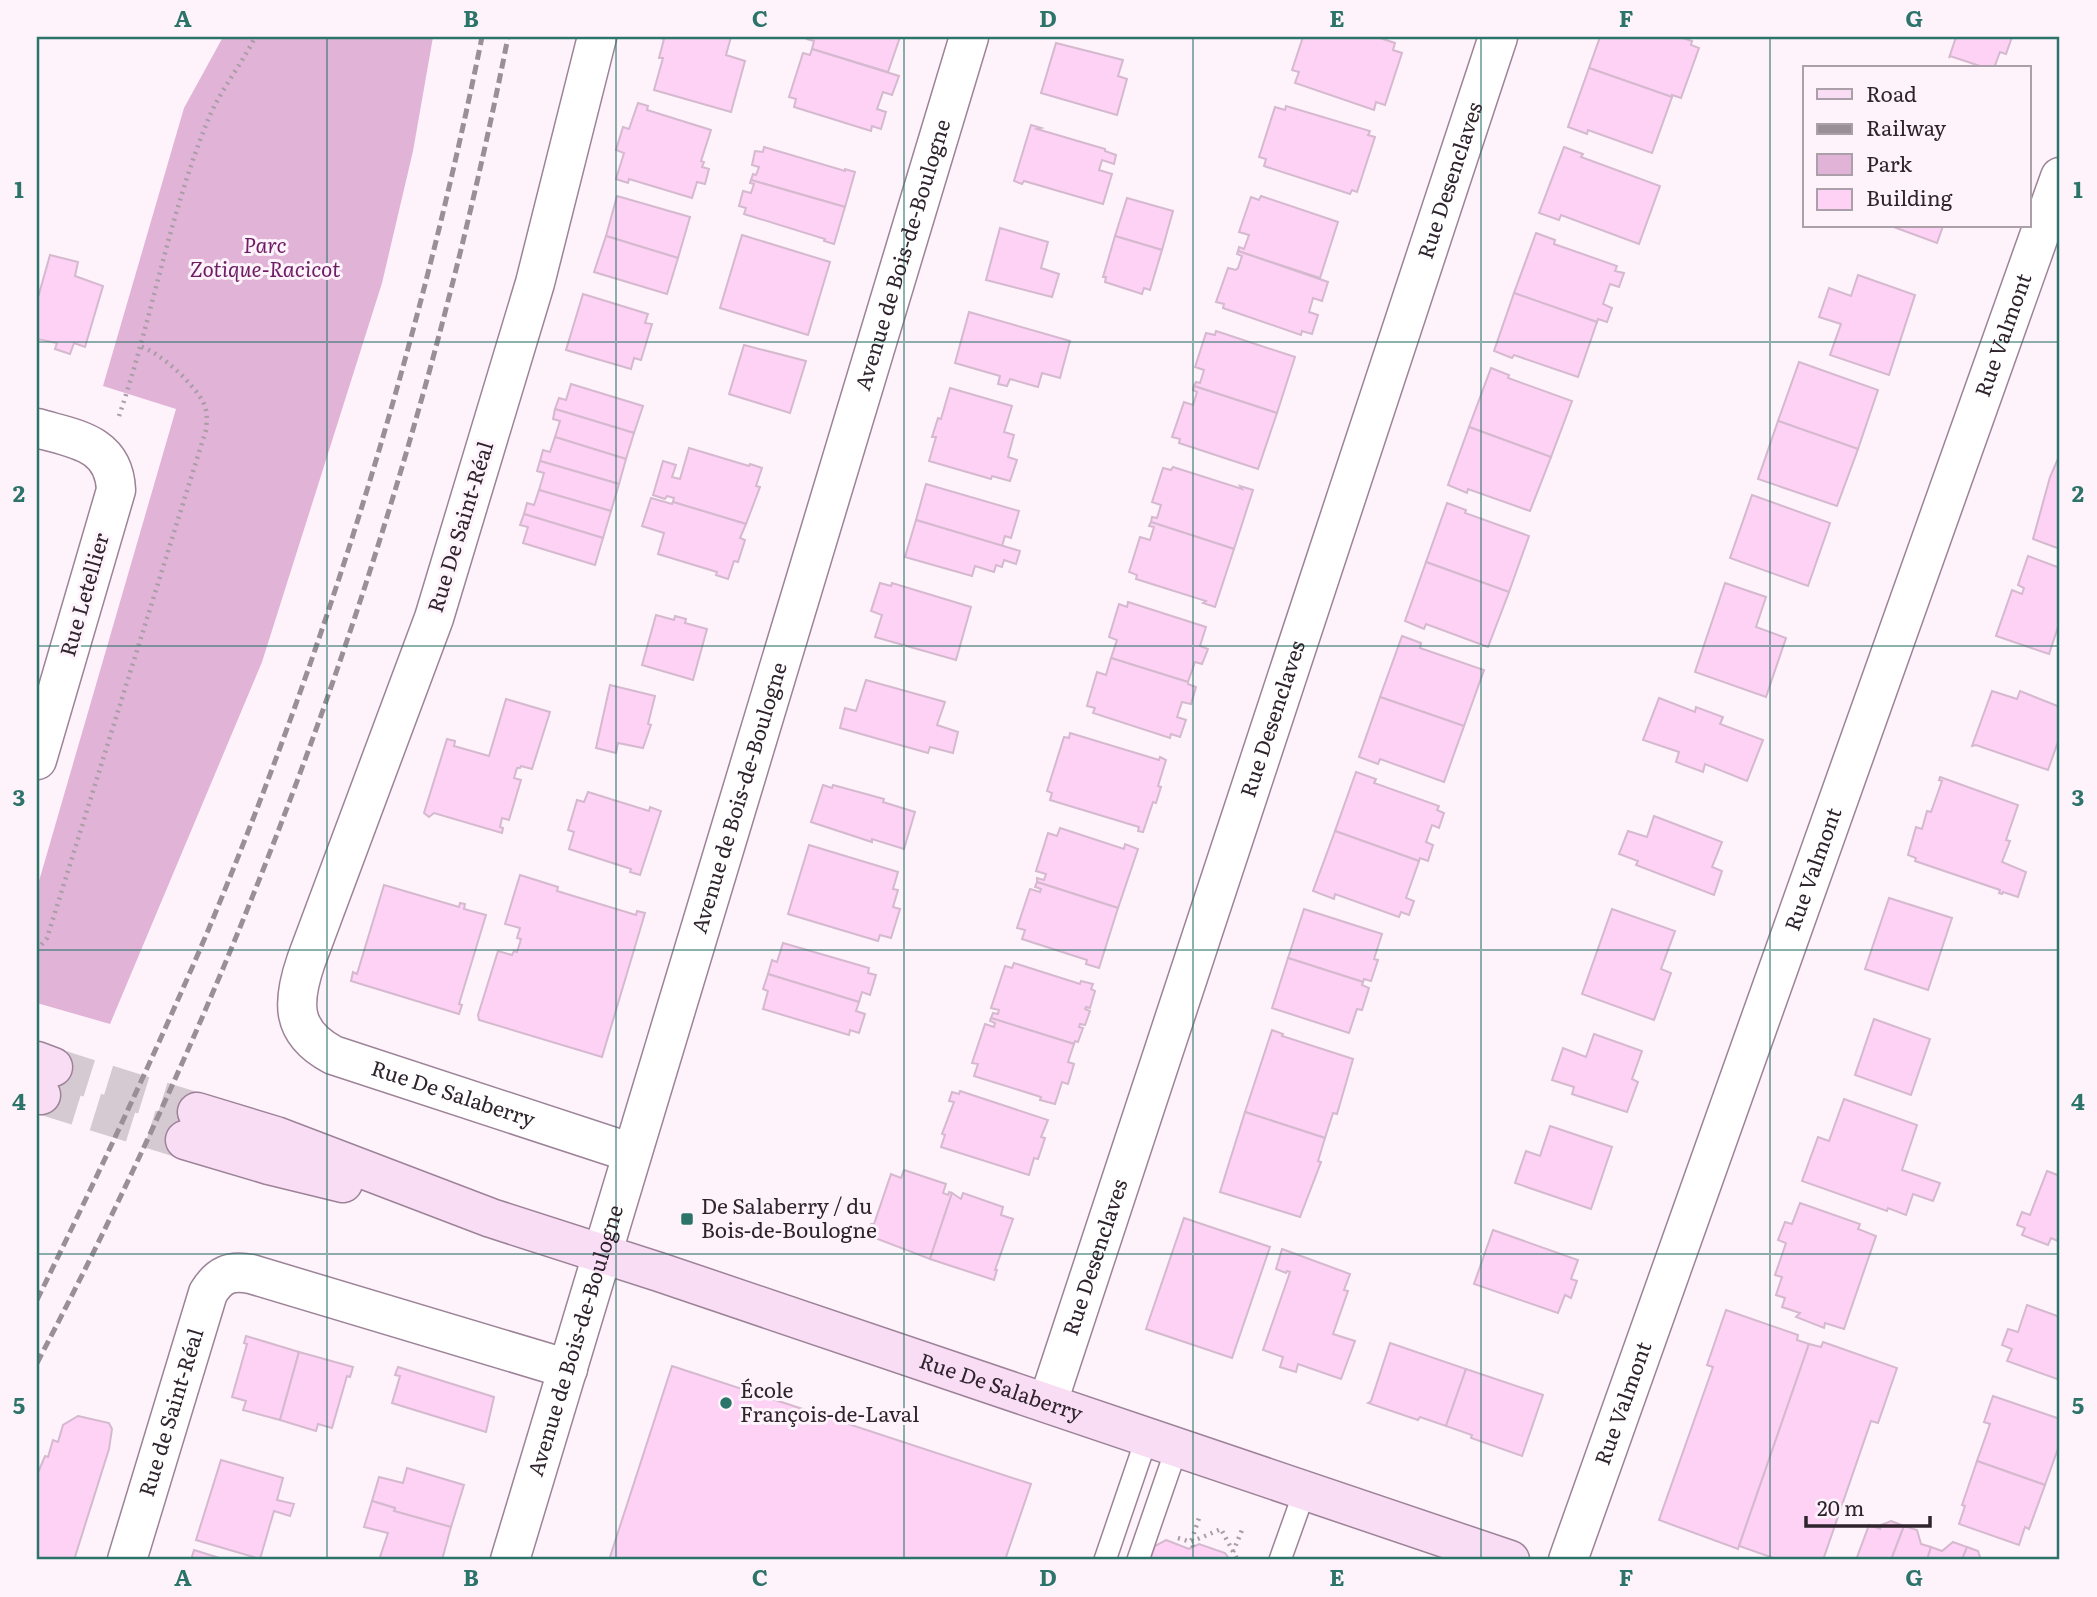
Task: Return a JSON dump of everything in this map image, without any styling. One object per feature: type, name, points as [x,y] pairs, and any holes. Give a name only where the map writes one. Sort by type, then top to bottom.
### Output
[{"type":"main road","name":"Rue De Salaberry","points":[[191,1126],[276,1136],[491,1217],[1048,1402],[1510,1560]]},
{"type":"street","name":"Rue De Saint-Réal","points":[[297,1008],[296,998],[303,968],[438,605],[535,284],[597,37]]},
{"type":"street","name":"Avenue de Bois-de-Boulogne","points":[[510,1560],[969,37]]},
{"type":"street","name":"Rue Desenclaves","points":[[1048,1402],[1498,37]]},
{"type":"street","name":"Rue Valmont","points":[[1568,1560],[2060,177]]},
{"type":"street","name":"Rue Letellier","points":[[37,428],[83,442],[101,452],[113,469],[116,490],[37,760]]},
{"type":"street","name":"Rue De Salaberry","points":[[297,1008],[304,1032],[320,1048],[333,1055],[632,1153]]},
{"type":"street","name":"Rue de Saint-Réal","points":[[127,1560],[205,1301],[214,1282],[229,1272],[251,1274],[568,1369]]},
{"type":"lane","points":[[1105,1560],[1162,1442]]},
{"type":"lane","points":[[1138,1560],[1162,1442]]},
{"type":"lane","points":[[1280,1560],[1305,1490]]},
{"type":"path","points":[[123,404],[207,122],[215,102],[255,37]]},
{"type":"path","points":[[37,950],[47,938],[206,430],[207,415],[197,393],[156,352],[139,346]]},
{"type":"path","points":[[1200,1515],[1192,1544],[1222,1526],[1233,1553],[1240,1560]]},
{"type":"path","points":[[1233,1553],[1242,1530]]},
{"type":"green space","name":"Parc Zotique-Racicot","points":[[223,37],[433,37],[413,151],[382,283],[262,662],[110,1024],[37,1003],[37,888],[176,409],[103,386],[184,108]]},
{"type":"building","points":[[658,37],[731,37],[726,55],[745,61],[731,112],[654,90],[663,58],[659,58],[664,39]]},
{"type":"building","points":[[900,37],[888,72],[812,49],[814,41],[807,39]]},
{"type":"building","points":[[1303,37],[1377,37],[1395,43],[1393,50],[1402,53],[1385,105],[1376,102],[1374,110],[1295,83],[1299,72],[1292,70]]},
{"type":"building","points":[[1600,37],[1679,37],[1692,41],[1691,45],[1699,48],[1681,98],[1589,68]]},
{"type":"building","points":[[1956,37],[2012,37],[2006,54],[2000,52],[1995,66],[1980,66],[1950,56],[1949,58]]},
{"type":"building","points":[[1056,43],[1123,60],[1118,76],[1127,79],[1117,115],[1041,93]]},
{"type":"building","points":[[812,49],[899,76],[892,95],[883,92],[877,109],[886,112],[881,129],[872,126],[871,131],[794,107],[796,99],[789,97],[803,53],[810,55]]},
{"type":"building","points":[[1589,68],[1672,97],[1652,153],[1588,130],[1587,134],[1568,127]]},
{"type":"building","points":[[638,103],[648,106],[647,110],[711,130],[701,161],[704,162],[702,167],[709,169],[705,184],[697,182],[692,198],[629,179],[628,183],[616,179],[624,153],[616,150],[623,127],[629,129]]},
{"type":"building","points":[[1286,106],[1370,131],[1368,135],[1375,137],[1357,192],[1352,190],[1350,194],[1264,166],[1266,159],[1259,157],[1275,107],[1285,110]]},
{"type":"building","points":[[1031,125],[1116,155],[1114,164],[1102,160],[1099,170],[1112,174],[1103,204],[1024,181],[1022,184],[1014,181]]},
{"type":"building","points":[[764,147],[855,172],[845,207],[751,180],[759,167],[752,165],[755,151],[763,152]]},
{"type":"building","points":[[1564,147],[1583,154],[1581,157],[1660,186],[1639,244],[1561,215],[1559,220],[1539,213]]},
{"type":"building","points":[[751,180],[845,207],[834,244],[744,214],[746,208],[739,206],[743,191],[751,193],[754,184],[750,183]]},
{"type":"building","points":[[617,196],[690,217],[678,258],[606,236]]},
{"type":"building","points":[[1261,196],[1338,222],[1320,278],[1238,251],[1239,247],[1244,249],[1249,235],[1239,232],[1251,197],[1259,200]]},
{"type":"building","points":[[1127,198],[1173,211],[1162,250],[1115,236]]},
{"type":"building","points":[[1000,228],[1048,242],[1041,268],[1059,274],[1052,297],[986,280]]},
{"type":"building","points":[[1896,228],[1942,228],[1937,243]]},
{"type":"building","points":[[1536,233],[1555,240],[1554,244],[1617,266],[1615,271],[1624,273],[1619,287],[1610,284],[1603,304],[1612,308],[1607,322],[1598,319],[1597,322],[1514,293]]},
{"type":"building","points":[[742,235],[830,262],[808,335],[720,308]]},
{"type":"building","points":[[606,236],[678,258],[667,294],[594,272]]},
{"type":"building","points":[[1115,236],[1162,250],[1150,290],[1144,288],[1142,294],[1105,282],[1106,277],[1103,277]]},
{"type":"building","points":[[1238,251],[1328,282],[1322,301],[1313,298],[1309,312],[1318,315],[1312,334],[1302,331],[1301,335],[1223,308],[1224,304],[1216,302],[1228,268],[1238,268],[1242,256],[1237,254]]},
{"type":"building","points":[[50,255],[78,262],[75,276],[103,286],[85,347],[74,343],[70,354],[55,349],[57,343],[37,339],[37,301]]},
{"type":"building","points":[[1858,275],[1915,295],[1889,375],[1830,355],[1841,324],[1819,317],[1829,288],[1851,296]]},
{"type":"building","points":[[1514,293],[1597,322],[1578,377],[1494,351]]},
{"type":"building","points":[[583,294],[648,314],[645,323],[652,324],[641,360],[634,358],[631,369],[566,350]]},
{"type":"building","points":[[969,312],[1070,341],[1060,378],[1042,373],[1038,387],[1010,379],[1007,386],[998,384],[1000,376],[955,363]]},
{"type":"building","points":[[1216,331],[1295,357],[1277,413],[1194,386],[1196,382],[1200,383],[1204,370],[1195,367],[1206,333],[1215,335]]},
{"type":"building","points":[[744,345],[806,361],[790,413],[729,394]]},
{"type":"building","points":[[1799,362],[1878,390],[1858,449],[1778,421]]},
{"type":"building","points":[[1491,368],[1509,375],[1508,378],[1572,401],[1551,457],[1469,427]]},
{"type":"building","points":[[571,384],[643,406],[634,433],[555,409],[559,398],[566,400]]},
{"type":"building","points":[[1194,386],[1277,413],[1258,469],[1179,443],[1180,439],[1172,437],[1184,402],[1193,405],[1197,392],[1193,390]]},
{"type":"building","points":[[950,388],[1012,406],[1004,432],[1014,435],[1008,457],[1017,460],[1010,481],[992,476],[991,479],[929,461],[936,437],[932,437],[938,418],[941,419]]},
{"type":"building","points":[[555,409],[634,433],[626,459],[555,437],[560,421],[553,419]]},
{"type":"building","points":[[1778,421],[1858,449],[1837,506],[1758,479]]},
{"type":"building","points":[[1469,427],[1551,457],[1530,511],[1468,489],[1467,493],[1448,485]]},
{"type":"building","points":[[555,437],[626,459],[619,484],[540,461],[543,450],[550,452]]},
{"type":"building","points":[[689,448],[762,468],[756,486],[760,487],[746,524],[673,502],[674,498],[667,496],[665,499],[653,495],[663,461],[676,465],[672,477],[680,479]]},
{"type":"building","points":[[2060,454],[2060,549],[2033,539],[2050,477]]},
{"type":"building","points":[[540,461],[619,484],[611,511],[539,490],[544,473],[537,471]]},
{"type":"building","points":[[1173,467],[1253,490],[1234,549],[1151,522],[1152,517],[1157,518],[1161,505],[1152,502],[1163,468],[1171,470]]},
{"type":"building","points":[[926,484],[1019,511],[1011,538],[1005,536],[1002,546],[916,520]]},
{"type":"building","points":[[539,490],[611,511],[603,538],[524,514],[527,503],[534,505]]},
{"type":"building","points":[[1752,495],[1830,523],[1808,586],[1730,558]]},
{"type":"building","points":[[651,498],[746,524],[740,538],[745,540],[738,562],[734,561],[728,579],[716,575],[717,572],[658,554],[664,533],[642,526]]},
{"type":"building","points":[[1447,503],[1466,510],[1465,513],[1529,536],[1509,592],[1426,562]]},
{"type":"building","points":[[524,514],[603,538],[595,565],[523,543],[528,527],[520,525]]},
{"type":"building","points":[[916,520],[1020,551],[1016,564],[1004,560],[1002,567],[996,565],[994,572],[975,566],[972,576],[905,557]]},
{"type":"building","points":[[1151,522],[1234,549],[1215,607],[1203,603],[1206,601],[1136,579],[1137,575],[1129,572],[1140,537],[1150,540],[1154,527],[1149,526]]},
{"type":"building","points":[[2028,556],[2060,568],[2060,621],[2049,654],[1996,636],[2012,590],[2022,594],[2024,588],[2018,585]]},
{"type":"building","points":[[1426,562],[1509,592],[1488,647],[1426,624],[1424,629],[1405,621]]},
{"type":"building","points":[[880,583],[891,586],[892,583],[971,607],[956,660],[875,637],[882,615],[871,611]]},
{"type":"building","points":[[1725,583],[1766,597],[1756,627],[1786,638],[1766,697],[1695,672]]},
{"type":"building","points":[[1128,602],[1206,627],[1200,646],[1208,649],[1202,664],[1195,662],[1188,682],[1111,658],[1117,640],[1109,637],[1119,604],[1127,607]]},
{"type":"building","points":[[656,615],[674,620],[675,616],[686,619],[685,623],[707,629],[693,680],[642,665]]},
{"type":"building","points":[[1402,636],[1421,643],[1420,648],[1484,670],[1464,726],[1380,697]]},
{"type":"building","points":[[1111,658],[1188,682],[1196,687],[1191,704],[1182,702],[1177,717],[1186,720],[1180,737],[1171,734],[1170,738],[1093,713],[1095,708],[1087,706],[1097,672],[1106,675]]},
{"type":"building","points":[[866,680],[945,702],[937,725],[958,732],[953,753],[930,747],[928,753],[840,728],[845,708],[856,711]]},
{"type":"building","points":[[610,685],[655,696],[648,724],[651,725],[643,748],[618,743],[616,753],[596,748]]},
{"type":"building","points":[[1992,691],[2017,699],[2020,691],[2060,707],[2060,736],[2048,770],[1976,745],[1972,746]]},
{"type":"building","points":[[1380,697],[1464,726],[1444,782],[1380,759],[1378,764],[1359,757]]},
{"type":"building","points":[[1659,698],[1695,712],[1696,707],[1723,717],[1720,724],[1763,740],[1747,781],[1705,764],[1703,772],[1676,762],[1679,752],[1643,740]]},
{"type":"building","points":[[506,699],[550,712],[532,769],[521,766],[517,768],[514,778],[521,780],[509,820],[502,818],[502,833],[434,813],[429,817],[424,813],[447,739],[455,741],[454,746],[489,756]]},
{"type":"building","points":[[1070,733],[1166,760],[1156,803],[1153,802],[1143,832],[1138,831],[1139,827],[1050,800],[1052,793],[1047,791],[1064,737],[1069,738]]},
{"type":"building","points":[[1356,772],[1376,779],[1374,783],[1439,806],[1437,810],[1444,813],[1439,828],[1432,825],[1426,842],[1433,845],[1428,861],[1420,858],[1419,861],[1335,831]]},
{"type":"building","points":[[1940,777],[2018,805],[2002,862],[2026,872],[2018,897],[1999,893],[2000,890],[1915,861],[1916,858],[1908,855],[1916,827],[1922,829],[1927,811],[1931,812],[1942,781],[1939,780]]},
{"type":"building","points":[[823,785],[832,788],[833,785],[884,799],[883,802],[915,812],[904,849],[872,839],[872,842],[811,822]]},
{"type":"building","points":[[588,792],[649,811],[650,807],[661,811],[640,875],[630,872],[631,869],[569,849],[574,832],[568,830],[577,800],[584,802]]},
{"type":"building","points":[[1654,816],[1722,842],[1712,867],[1722,871],[1714,895],[1636,865],[1638,861],[1619,854],[1628,831],[1647,837]]},
{"type":"building","points":[[1060,828],[1124,849],[1125,844],[1138,849],[1118,908],[1037,882],[1037,878],[1044,880],[1046,874],[1036,871],[1048,833],[1057,836]]},
{"type":"building","points":[[1335,831],[1419,861],[1406,898],[1414,901],[1409,915],[1401,912],[1399,917],[1335,894],[1334,899],[1313,891]]},
{"type":"building","points":[[809,845],[898,872],[893,889],[898,890],[893,907],[900,909],[891,938],[880,935],[878,941],[788,914]]},
{"type":"building","points":[[520,875],[558,887],[557,891],[636,915],[637,911],[645,913],[602,1057],[479,1020],[478,1015],[498,951],[512,955],[514,951],[517,952],[521,939],[517,938],[520,928],[505,924]]},
{"type":"building","points":[[1037,882],[1118,908],[1099,968],[1086,964],[1087,960],[1022,939],[1025,930],[1017,928],[1030,889],[1040,892],[1041,889],[1035,887]]},
{"type":"building","points":[[384,885],[459,907],[460,903],[465,904],[464,909],[486,915],[459,1004],[462,1005],[459,1014],[351,981],[353,972],[357,974]]},
{"type":"building","points":[[1889,898],[1952,918],[1928,990],[1865,969]]},
{"type":"building","points":[[1304,909],[1382,934],[1371,981],[1364,979],[1363,982],[1288,958]]},
{"type":"building","points":[[1612,909],[1675,931],[1661,969],[1671,973],[1654,1020],[1582,994]]},
{"type":"building","points":[[783,943],[869,968],[868,973],[876,975],[870,995],[862,992],[859,1002],[768,974],[772,960],[777,962]]},
{"type":"building","points":[[1288,958],[1363,982],[1362,985],[1369,988],[1362,1010],[1357,1009],[1349,1033],[1272,1008]]},
{"type":"building","points":[[1014,963],[1080,984],[1081,981],[1093,984],[1091,989],[1095,991],[1090,1008],[1085,1009],[1090,1011],[1085,1025],[1080,1024],[1079,1027],[1083,1028],[1078,1042],[1075,1041],[1074,1044],[991,1018],[993,1013],[998,1014],[999,1010],[991,1008],[1005,966],[1012,968]]},
{"type":"building","points":[[768,974],[859,1002],[856,1011],[865,1014],[859,1033],[850,1030],[849,1035],[763,1009],[768,991],[763,989]]},
{"type":"building","points":[[991,1018],[1074,1044],[1068,1062],[1074,1064],[1068,1084],[1062,1082],[1055,1104],[974,1076],[978,1064],[972,1063],[985,1024],[994,1027],[995,1023],[990,1021]]},
{"type":"building","points":[[1874,1019],[1930,1039],[1911,1095],[1855,1075]]},
{"type":"building","points":[[1272,1030],[1283,1034],[1282,1036],[1353,1059],[1337,1114],[1333,1113],[1325,1138],[1245,1112]]},
{"type":"building","points":[[1594,1034],[1642,1051],[1632,1079],[1638,1082],[1627,1112],[1572,1094],[1574,1087],[1552,1080],[1563,1048],[1586,1057]]},
{"type":"building","points":[[960,1091],[1048,1120],[1041,1137],[1045,1138],[1038,1159],[1034,1158],[1029,1175],[941,1147],[945,1135],[942,1134],[954,1102],[949,1101],[952,1092],[959,1094]]},
{"type":"building","points":[[1844,1099],[1917,1125],[1902,1170],[1940,1183],[1933,1201],[1913,1194],[1906,1215],[1888,1208],[1887,1211],[1802,1181],[1818,1137],[1829,1141]]},
{"type":"building","points":[[1245,1112],[1325,1138],[1318,1161],[1321,1162],[1300,1217],[1220,1192]]},
{"type":"building","points":[[1550,1126],[1612,1147],[1591,1209],[1515,1183],[1526,1151],[1540,1156]]},
{"type":"building","points":[[904,1170],[946,1184],[943,1193],[952,1193],[930,1259],[867,1235],[871,1224],[874,1224],[891,1174],[901,1178]]},
{"type":"building","points":[[2047,1171],[2060,1176],[2060,1242],[2051,1238],[2048,1245],[2022,1235],[2025,1228],[2017,1225],[2022,1212],[2030,1215]]},
{"type":"building","points":[[952,1193],[961,1199],[963,1193],[1003,1207],[1001,1215],[1013,1219],[994,1280],[930,1259]]},
{"type":"building","points":[[1800,1203],[1860,1224],[1858,1229],[1876,1236],[1844,1329],[1825,1323],[1824,1328],[1796,1317],[1800,1313],[1782,1307],[1785,1298],[1776,1295],[1782,1277],[1775,1275],[1786,1243],[1778,1240],[1785,1222],[1792,1224]]},
{"type":"building","points":[[1184,1218],[1270,1247],[1232,1358],[1146,1329]]},
{"type":"building","points":[[1493,1230],[1578,1260],[1571,1279],[1577,1281],[1571,1298],[1565,1295],[1558,1313],[1474,1284]]},
{"type":"building","points":[[1282,1249],[1350,1274],[1344,1290],[1348,1291],[1333,1334],[1355,1341],[1341,1379],[1298,1364],[1296,1372],[1280,1367],[1283,1357],[1263,1350],[1290,1272],[1276,1269]]},
{"type":"building","points":[[2027,1305],[2060,1317],[2060,1380],[2007,1361],[2012,1349],[2002,1345],[2008,1329],[2018,1332]]},
{"type":"building","points":[[1726,1310],[1798,1335],[1797,1340],[1809,1344],[1738,1549],[1659,1520],[1713,1367],[1707,1365]]},
{"type":"building","points":[[246,1336],[299,1352],[280,1420],[243,1410],[246,1401],[232,1397],[247,1344],[244,1343]]},
{"type":"building","points":[[1823,1342],[1897,1368],[1878,1423],[1871,1421],[1823,1560],[1779,1560],[1739,1546],[1809,1344],[1821,1347]]},
{"type":"building","points":[[1390,1343],[1466,1369],[1446,1426],[1420,1417],[1418,1420],[1368,1403],[1371,1401]]},
{"type":"building","points":[[299,1352],[353,1367],[350,1377],[347,1376],[332,1428],[318,1424],[316,1431],[280,1420]]},
{"type":"building","name":"École François-de-Laval","points":[[672,1366],[1031,1484],[1005,1560],[609,1560]]},
{"type":"building","points":[[398,1367],[494,1397],[486,1432],[392,1403],[400,1376],[395,1375]]},
{"type":"building","points":[[1466,1369],[1543,1395],[1522,1456],[1446,1426]]},
{"type":"building","points":[[1993,1396],[2060,1419],[2060,1443],[2045,1485],[1977,1461],[1990,1424],[1984,1422]]},
{"type":"building","points":[[78,1416],[109,1423],[112,1429],[109,1449],[74,1560],[37,1560],[37,1475],[45,1456],[48,1457],[53,1440],[58,1442],[63,1425]]},
{"type":"building","points":[[221,1460],[283,1478],[277,1500],[294,1504],[290,1516],[274,1511],[260,1559],[196,1540]]},
{"type":"building","points":[[1977,1461],[2045,1485],[2029,1529],[2025,1527],[2019,1545],[1959,1524],[1965,1506],[1962,1505]]},
{"type":"building","points":[[407,1468],[464,1485],[451,1527],[394,1511],[395,1508],[372,1501],[379,1477],[403,1483]]},
{"type":"building","points":[[372,1501],[395,1508],[394,1511],[451,1527],[442,1560],[379,1560],[388,1533],[364,1527]]},
{"type":"building","points":[[1891,1521],[1904,1526],[1891,1560],[1856,1560],[1869,1525],[1880,1529],[1881,1525]]},
{"type":"building","points":[[1904,1526],[1917,1530],[1921,1544],[1931,1547],[1927,1560],[1891,1560]]},
{"type":"building","points":[[1166,1540],[1189,1549],[1199,1544],[1225,1553],[1230,1560],[1150,1560],[1155,1546]]},
{"type":"building","points":[[1953,1542],[1967,1547],[1962,1560],[1927,1560],[1931,1547],[1942,1551]]},
{"type":"building","points":[[1967,1547],[1978,1551],[1981,1560],[1962,1560]]},
{"type":"building","points":[[194,1550],[226,1560],[191,1560]]},
{"type":"tunnel","points":[[53,1067],[197,1112]]},
{"type":"tunnel","points":[[41,1095],[185,1140]]},
{"type":"railway","points":[[37,1300],[187,979],[251,824],[292,714],[331,603],[400,379],[430,265],[482,37]]},
{"type":"railway","points":[[37,1363],[116,1205],[190,1045],[258,882],[320,717],[377,550],[427,380],[471,210],[508,37]]},
{"type":"place","name":"De Salaberry / du Bois-de-Boulogne","points":[[687,1219]]},
{"type":"place","name":"École François-de-Laval","points":[[726,1403]]}]
